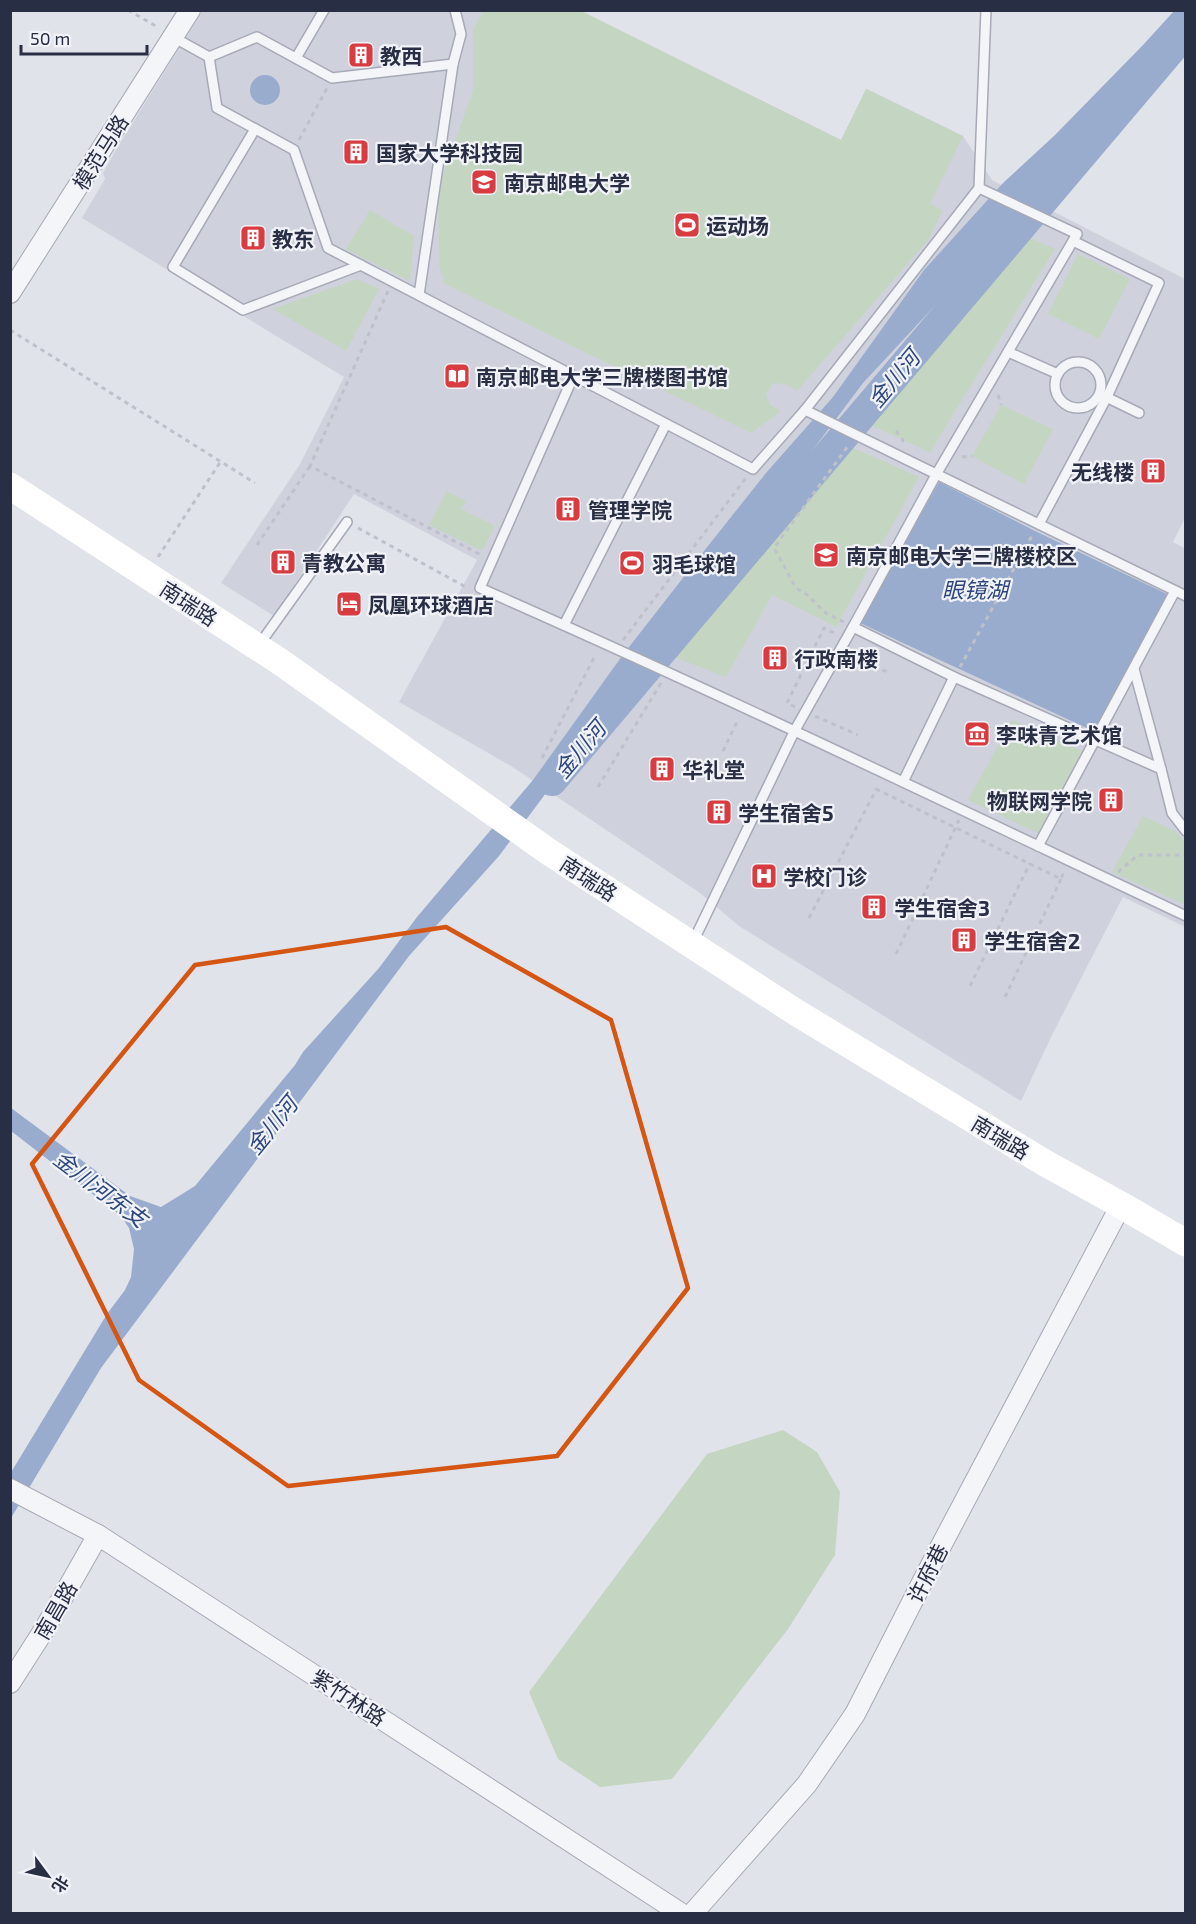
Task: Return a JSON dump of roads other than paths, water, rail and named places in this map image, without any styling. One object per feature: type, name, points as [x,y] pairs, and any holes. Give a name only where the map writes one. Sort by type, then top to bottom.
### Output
[{"type":"street","name":"模范马路","points":[[10,293],[190,10]]},
{"type":"street","name":"南瑞路","points":[[10,486],[257,647],[549,852],[692,945],[796,1012],[1045,1163],[1121,1204],[1185,1243]]},
{"type":"street","name":"许府巷","points":[[692,1914],[807,1784],[855,1714],[1121,1204]]},
{"type":"street","name":"紫竹林路","points":[[10,1489],[93,1533],[682,1914]]},
{"type":"street","name":"南昌路","points":[[10,1683],[44,1630],[93,1533]]},
{"type":"lane","points":[[296,58],[324,10]]},
{"type":"lane","points":[[419,295],[453,64],[461,34],[455,10]]},
{"type":"lane","points":[[209,57],[217,108],[294,150],[328,248],[753,470],[809,412],[983,190],[986,10]]},
{"type":"lane","points":[[174,37],[209,57]]},
{"type":"lane","points":[[209,57],[257,37],[333,78],[453,64]]},
{"type":"lane","points":[[255,129],[173,267],[243,310],[361,265]]},
{"type":"lane","points":[[692,945],[795,730],[937,473],[1077,234],[983,190]]},
{"type":"lane","points":[[1037,528],[1159,283],[1073,241]]},
{"type":"lane","points":[[1008,352],[1058,374]]},
{"type":"lane","points":[[1076,362],[1091,366],[1100,378],[1103,395],[1083,407],[1068,406],[1055,389],[1055,381],[1058,374],[1069,364],[1076,362]]},
{"type":"lane","points":[[573,377],[480,588],[795,730],[1185,916]]},
{"type":"lane","points":[[1103,395],[1139,413]]},
{"type":"lane","points":[[809,412],[937,473],[1037,528],[1185,596]]},
{"type":"lane","points":[[564,625],[666,424]]},
{"type":"lane","points":[[257,647],[347,522]]},
{"type":"lane","points":[[1038,846],[1175,591]]},
{"type":"lane","points":[[853,627],[954,677],[1161,769]]},
{"type":"lane","points":[[1134,669],[1172,813],[1185,831]]},
{"type":"lane","points":[[903,782],[954,677]]},
{"type":"water","name":"金川河东支","points":[[1174,11],[1185,11],[1185,31],[1122,95],[956,283],[863,383],[758,523],[605,714],[499,856],[409,956],[101,1368],[11,1518],[10,1474],[107,1314],[125,1290],[131,1277],[134,1249],[129,1228],[121,1216],[11,1131],[11,1108],[130,1196],[161,1207],[195,1186],[295,1065],[303,1052],[379,968],[417,917],[533,780],[622,656],[704,551],[766,473],[833,397],[924,270],[1003,183],[1055,135]]},
{"type":"water","points":[[265,75],[276,79],[280,90],[276,101],[265,105],[254,101],[250,90],[254,79]]},
{"type":"water","name":"眼镜湖","points":[[939,482],[1169,595],[1095,732],[860,623]]},
{"type":"waterway","name":"金川河","points":[[552,781],[1186,32]]},
{"type":"place","name":"教西","points":[[361,55]]},
{"type":"place","name":"国家大学科技园","points":[[356,152]]},
{"type":"place","name":"南京邮电大学","points":[[484,182]]},
{"type":"place","name":"运动场","points":[[687,225]]},
{"type":"place","name":"教东","points":[[253,238]]},
{"type":"place","name":"南京邮电大学三牌楼图书馆","points":[[457,376]]},
{"type":"place","name":"无线楼","points":[[1153,471]]},
{"type":"place","name":"管理学院","points":[[568,509]]},
{"type":"place","name":"南京邮电大学三牌楼校区","points":[[826,555]]},
{"type":"place","name":"青教公寓","points":[[283,562]]},
{"type":"place","name":"羽毛球馆","points":[[632,563]]},
{"type":"place","name":"凤凰环球酒店","points":[[349,604]]},
{"type":"place","name":"行政南楼","points":[[775,658]]},
{"type":"place","name":"李味青艺术馆","points":[[977,734]]},
{"type":"place","name":"华礼堂","points":[[662,769]]},
{"type":"place","name":"物联网学院","points":[[1111,800]]},
{"type":"place","name":"学生宿舍5","points":[[719,812]]},
{"type":"place","name":"学校门诊","points":[[764,876]]},
{"type":"place","name":"学生宿舍3","points":[[874,907]]},
{"type":"place","name":"学生宿舍2","points":[[964,940]]}]
